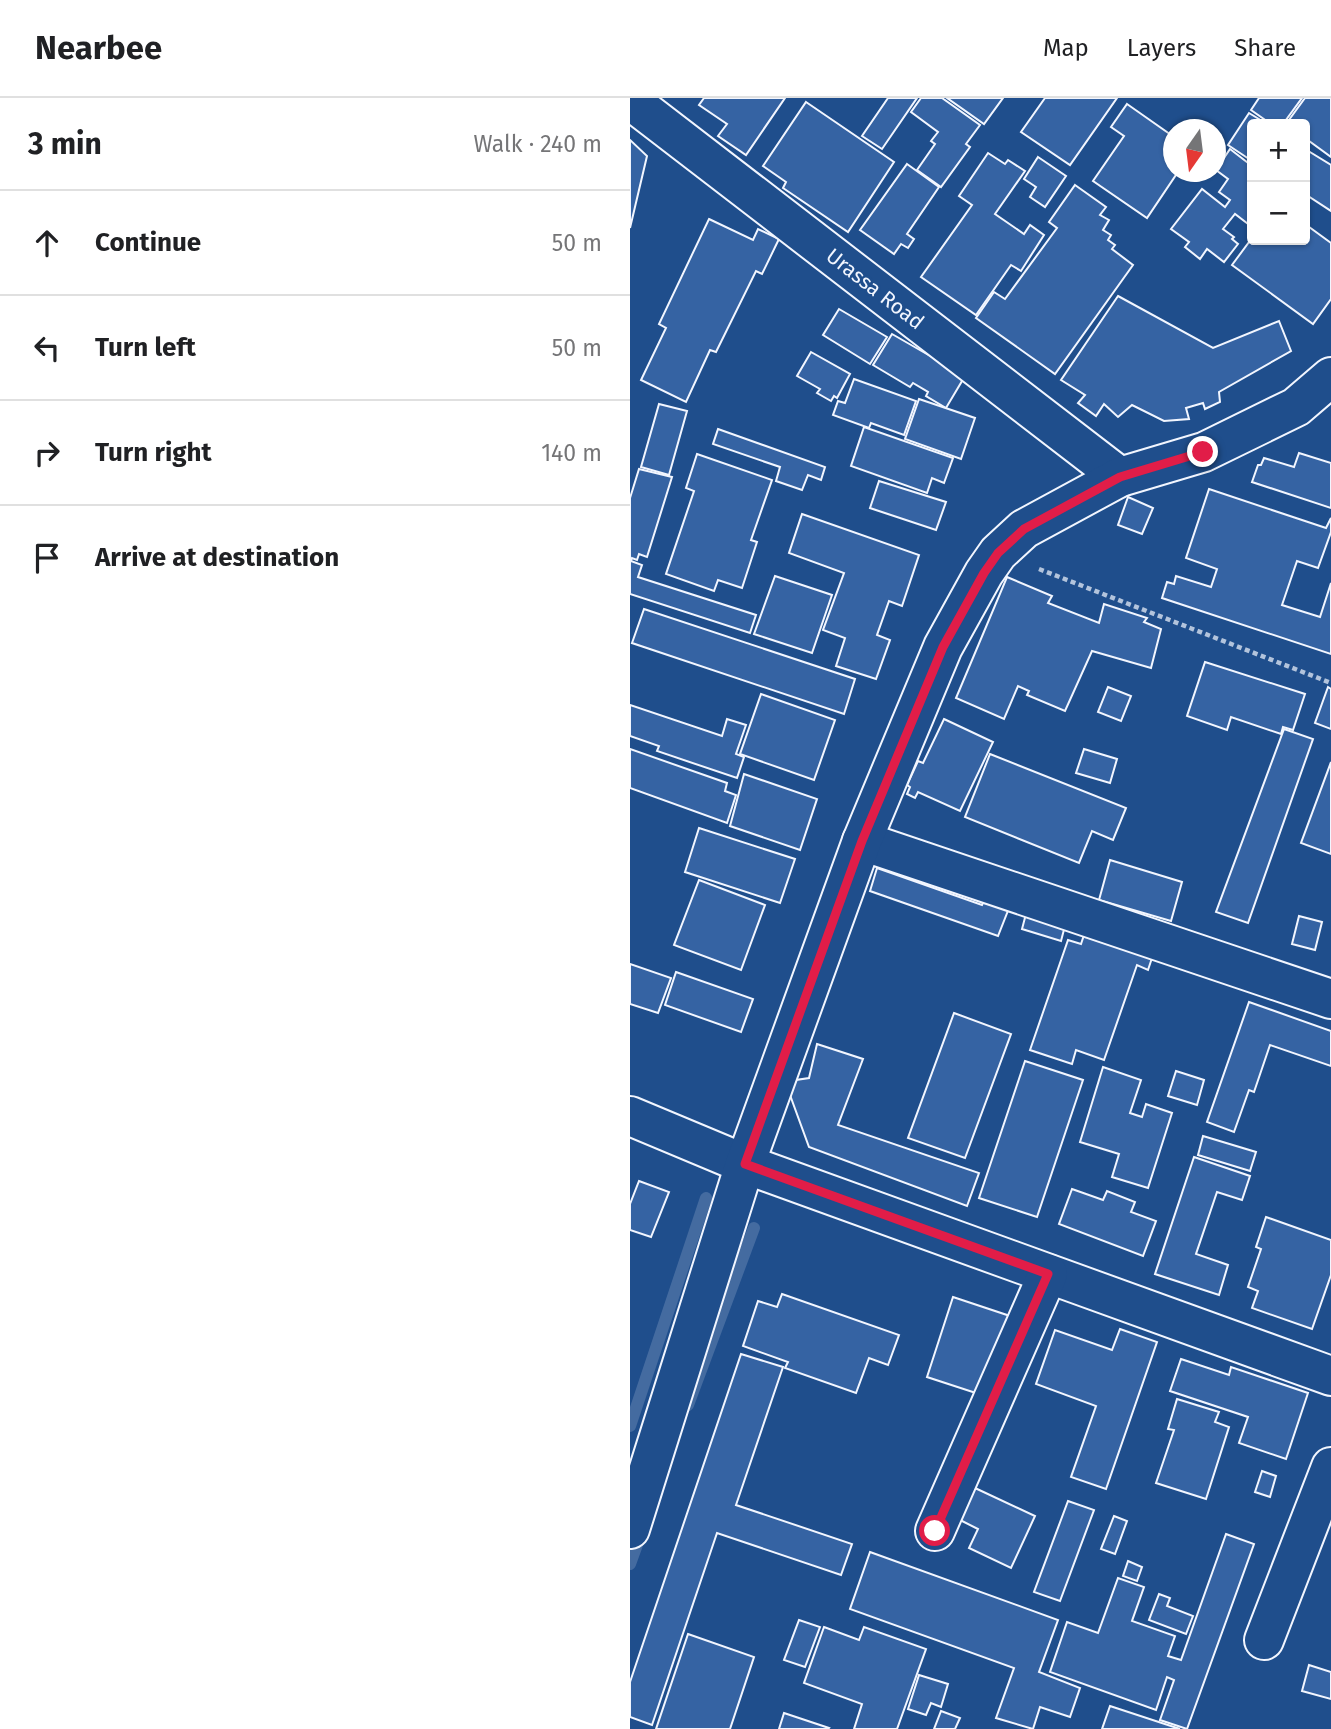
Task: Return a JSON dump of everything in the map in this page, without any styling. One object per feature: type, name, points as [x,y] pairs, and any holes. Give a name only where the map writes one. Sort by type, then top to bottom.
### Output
[{"type":"street","name":"Urassa Road","points":[[630,100],[1120,477]]},
{"type":"street","points":[[630,1529],[745,1164],[862,841],[943,647],[998,553],[1024,529],[1120,477],[1203,452],[1296,407],[1331,377]]},
{"type":"street","points":[[862,841],[1331,999]]},
{"type":"street","points":[[630,1116],[745,1164],[1331,1376]]},
{"type":"street","points":[[935,1531],[1048,1274]]},
{"type":"street","points":[[1264,1640],[1331,1467]]},
{"type":"path","points":[[998,553],[1331,683]]},
{"type":"building","points":[[704,98],[785,98],[746,155],[718,136],[727,124],[699,105]]},
{"type":"building","points":[[888,98],[917,98],[882,149],[862,136]]},
{"type":"building","points":[[921,98],[942,98],[980,125],[966,144],[970,147],[941,187],[917,170],[935,144],[931,141],[938,132],[911,112]]},
{"type":"building","points":[[947,98],[1003,98],[984,124]]},
{"type":"building","points":[[1045,98],[1117,98],[1070,165],[1021,132]]},
{"type":"building","points":[[1259,98],[1302,98],[1287,119],[1264,119],[1251,110]]},
{"type":"building","points":[[1305,98],[1331,98],[1331,157],[1310,142],[1310,119],[1290,119]]},
{"type":"building","points":[[806,102],[894,162],[848,232],[783,188],[786,182],[763,166]]},
{"type":"building","points":[[1127,104],[1163,129],[1163,182],[1171,182],[1147,218],[1093,181],[1124,136],[1111,127]]},
{"type":"building","points":[[1249,113],[1259,119],[1247,119],[1247,158],[1228,145]]},
{"type":"building","points":[[630,140],[647,156],[630,228]]},
{"type":"building","points":[[1230,149],[1247,162],[1247,223],[1235,214],[1223,229],[1234,237],[1232,239],[1238,244],[1224,262],[1207,249],[1200,259],[1185,247],[1189,242],[1171,229],[1202,189],[1225,207],[1230,200],[1219,192],[1228,179],[1226,155]]},
{"type":"building","points":[[1310,152],[1331,165],[1331,211],[1310,197]]},
{"type":"building","points":[[988,153],[1005,164],[1008,160],[1025,171],[995,214],[1024,234],[1030,225],[1044,235],[1021,271],[1011,265],[976,315],[921,277],[972,205],[959,196]]},
{"type":"building","points":[[1038,157],[1066,176],[1045,207],[1030,197],[1036,187],[1024,179]]},
{"type":"building","points":[[907,164],[939,187],[907,234],[914,239],[908,248],[901,244],[894,254],[860,230]]},
{"type":"building","points":[[1075,185],[1106,207],[1100,215],[1109,220],[1103,230],[1111,235],[1108,240],[1115,245],[1112,249],[1133,265],[1055,374],[976,318],[994,292],[1005,299],[1057,228],[1049,222]]},
{"type":"building","points":[[709,219],[753,240],[758,229],[779,239],[762,274],[756,271],[716,352],[710,350],[686,402],[641,380],[666,328],[659,324]]},
{"type":"building","points":[[1310,228],[1331,243],[1331,299],[1313,324],[1232,265],[1247,245],[1310,245]]},
{"type":"building","points":[[1118,296],[1213,348],[1279,321],[1291,351],[1219,392],[1220,402],[1205,409],[1203,403],[1186,408],[1189,419],[1164,421],[1132,405],[1118,417],[1104,404],[1096,416],[1078,403],[1085,395],[1061,380]]},
{"type":"building","points":[[839,309],[887,337],[870,364],[823,335]]},
{"type":"building","points":[[892,334],[965,376],[946,408],[926,396],[928,392],[913,383],[910,387],[873,365]]},
{"type":"building","points":[[811,352],[850,374],[837,398],[834,396],[831,401],[817,393],[820,389],[797,376]]},
{"type":"building","points":[[854,379],[916,401],[904,435],[871,423],[869,428],[833,415],[838,401],[845,403]]},
{"type":"building","points":[[919,399],[975,418],[961,459],[905,439]]},
{"type":"building","points":[[659,404],[687,411],[669,475],[641,467]]},
{"type":"building","points":[[864,427],[953,458],[944,483],[932,478],[927,493],[851,466]]},
{"type":"building","points":[[718,429],[825,467],[821,480],[808,475],[802,490],[776,481],[780,467],[713,444]]},
{"type":"building","points":[[1299,453],[1331,463],[1331,508],[1252,482],[1258,465],[1261,465],[1264,458],[1294,467]]},
{"type":"building","points":[[697,454],[772,480],[751,540],[757,542],[742,588],[718,580],[714,591],[666,574],[694,491],[686,488]]},
{"type":"building","points":[[639,469],[672,477],[647,557],[639,554],[637,560],[632,558],[631,561],[642,565],[638,577],[756,615],[750,633],[630,594],[630,498]]},
{"type":"building","points":[[879,481],[946,502],[936,530],[870,508]]},
{"type":"building","points":[[1209,489],[1326,528],[1331,518],[1331,532],[1318,568],[1297,561],[1282,605],[1320,617],[1331,583],[1331,654],[1162,598],[1167,582],[1174,584],[1176,576],[1211,587],[1217,569],[1186,558]]},
{"type":"building","points":[[1128,497],[1153,508],[1142,534],[1118,525]]},
{"type":"building","points":[[802,514],[919,555],[902,606],[889,601],[877,635],[890,640],[876,679],[836,666],[845,638],[823,630],[844,573],[789,553]]},
{"type":"building","points":[[775,576],[832,595],[812,653],[754,634]]},
{"type":"building","points":[[1007,577],[1052,596],[1048,603],[1099,623],[1104,604],[1147,618],[1144,622],[1161,629],[1151,668],[1092,651],[1065,711],[1027,695],[1029,691],[1018,686],[1004,719],[956,698]]},
{"type":"building","points":[[644,609],[855,679],[844,714],[632,643]]},
{"type":"building","points":[[1205,662],[1305,694],[1293,730],[1283,727],[1281,734],[1231,717],[1227,730],[1187,716]]},
{"type":"building","points":[[1108,687],[1131,696],[1121,721],[1098,712]]},
{"type":"building","points":[[1328,687],[1331,689],[1331,729],[1315,723]]},
{"type":"building","points":[[761,694],[835,720],[814,780],[740,754]]},
{"type":"building","points":[[630,705],[722,736],[727,719],[746,725],[736,754],[744,757],[737,778],[657,751],[659,746],[630,736]]},
{"type":"building","points":[[944,719],[993,742],[960,811],[918,792],[915,798],[907,794],[910,787],[907,785],[918,761],[923,763]]},
{"type":"building","points":[[1284,729],[1313,739],[1248,923],[1216,912]]},
{"type":"building","points":[[630,749],[727,783],[725,791],[736,795],[727,823],[630,788]]},
{"type":"building","points":[[1084,749],[1117,759],[1110,783],[1076,773]]},
{"type":"building","points":[[990,754],[1126,808],[1113,840],[1092,831],[1079,863],[965,817]]},
{"type":"building","points":[[1331,762],[1331,854],[1301,843]]},
{"type":"building","points":[[744,774],[817,799],[800,850],[730,826]]},
{"type":"building","points":[[699,828],[795,859],[780,903],[685,872]]},
{"type":"building","points":[[1110,860],[1182,882],[1171,921],[1099,900]]},
{"type":"building","points":[[877,868],[982,905],[987,894],[1011,903],[998,936],[870,891]]},
{"type":"building","points":[[699,880],[765,905],[741,970],[674,945]]},
{"type":"building","points":[[1027,910],[1066,922],[1061,941],[1022,929]]},
{"type":"building","points":[[1299,916],[1322,922],[1315,950],[1292,944]]},
{"type":"building","points":[[1085,932],[1153,955],[1148,970],[1137,965],[1104,1060],[1076,1050],[1072,1064],[1030,1050],[1068,940],[1081,944]]},
{"type":"building","points":[[630,964],[671,978],[658,1013],[630,1004]]},
{"type":"building","points":[[676,972],[753,999],[741,1032],[665,1005]]},
{"type":"building","points":[[1249,1002],[1331,1031],[1331,1066],[1270,1045],[1254,1092],[1249,1090],[1234,1132],[1207,1122]]},
{"type":"building","points":[[954,1013],[1011,1034],[965,1158],[908,1138]]},
{"type":"building","points":[[817,1044],[863,1059],[838,1125],[979,1173],[967,1206],[809,1147],[790,1095],[796,1080],[809,1078]]},
{"type":"building","points":[[1025,1061],[1083,1080],[1037,1217],[979,1198]]},
{"type":"building","points":[[1103,1067],[1141,1080],[1130,1113],[1142,1117],[1146,1104],[1172,1113],[1148,1188],[1112,1177],[1119,1154],[1080,1142]]},
{"type":"building","points":[[1176,1071],[1204,1080],[1197,1105],[1168,1096]]},
{"type":"building","points":[[1203,1136],[1256,1152],[1250,1171],[1198,1155]]},
{"type":"building","points":[[1194,1157],[1250,1176],[1242,1200],[1217,1192],[1196,1254],[1228,1265],[1219,1295],[1155,1274]]},
{"type":"building","points":[[639,1181],[669,1192],[651,1237],[630,1230],[630,1204]]},
{"type":"building","points":[[1072,1189],[1103,1200],[1107,1191],[1135,1202],[1131,1212],[1156,1221],[1143,1256],[1059,1224]]},
{"type":"building","points":[[1266,1217],[1331,1240],[1331,1275],[1312,1329],[1252,1308],[1258,1291],[1248,1287],[1261,1249],[1256,1247]]},
{"type":"building","points":[[782,1294],[899,1335],[888,1365],[869,1358],[856,1393],[785,1368],[788,1362],[743,1346],[758,1301],[777,1307]]},
{"type":"building","points":[[953,1297],[1013,1317],[988,1397],[927,1377]]},
{"type":"building","points":[[1120,1329],[1157,1342],[1106,1489],[1071,1477],[1096,1406],[1036,1384],[1055,1330],[1112,1350]]},
{"type":"building","points":[[741,1354],[783,1367],[736,1505],[852,1544],[841,1575],[717,1533],[652,1725],[630,1717],[630,1682]]},
{"type":"building","points":[[1181,1359],[1229,1375],[1231,1367],[1308,1393],[1286,1459],[1239,1443],[1248,1417],[1170,1391]]},
{"type":"building","points":[[1177,1399],[1219,1412],[1215,1422],[1229,1427],[1206,1499],[1156,1483],[1174,1430],[1168,1429]]},
{"type":"building","points":[[1262,1471],[1276,1476],[1270,1497],[1255,1492]]},
{"type":"building","points":[[975,1488],[1035,1516],[1011,1568],[969,1548],[978,1529],[960,1520]]},
{"type":"building","points":[[1068,1501],[1094,1510],[1060,1601],[1034,1592]]},
{"type":"building","points":[[1114,1516],[1127,1521],[1115,1554],[1101,1549]]},
{"type":"building","points":[[1226,1534],[1254,1544],[1187,1729],[1160,1720],[1174,1680],[1167,1677],[1156,1710],[1050,1672],[1067,1622],[1098,1633],[1118,1578],[1144,1587],[1132,1621],[1175,1636],[1168,1656],[1181,1660]]},
{"type":"building","points":[[870,1552],[1058,1620],[1039,1672],[1080,1688],[1070,1717],[1040,1707],[1033,1729],[996,1718],[1014,1668],[850,1609]]},
{"type":"building","points":[[1128,1561],[1142,1567],[1137,1581],[1123,1576]]},
{"type":"building","points":[[1159,1594],[1170,1598],[1167,1606],[1193,1616],[1186,1634],[1149,1620]]},
{"type":"building","points":[[799,1620],[820,1627],[805,1667],[784,1660]]},
{"type":"building","points":[[824,1627],[859,1640],[864,1627],[926,1649],[897,1729],[854,1729],[862,1704],[804,1683]]},
{"type":"building","points":[[688,1634],[754,1657],[730,1729],[656,1729]]},
{"type":"building","points":[[1309,1665],[1331,1672],[1331,1699],[1302,1691]]},
{"type":"building","points":[[919,1675],[948,1684],[941,1707],[931,1703],[926,1715],[908,1709]]},
{"type":"building","points":[[1110,1706],[1180,1729],[1102,1729]]},
{"type":"building","points":[[941,1711],[960,1718],[955,1729],[934,1729]]},
{"type":"building","points":[[784,1713],[829,1728],[779,1729]]},
{"type":"waterway","points":[[630,1426],[706,1198]]},
{"type":"waterway","points":[[688,1405],[754,1228]]},
{"type":"waterway","points":[[630,1564],[642,1531]]},
{"type":"route","points":[[935,1531],[1048,1274],[745,1164],[862,841],[943,647],[984,573],[998,553],[1024,529],[1120,477],[1203,452]]}]
